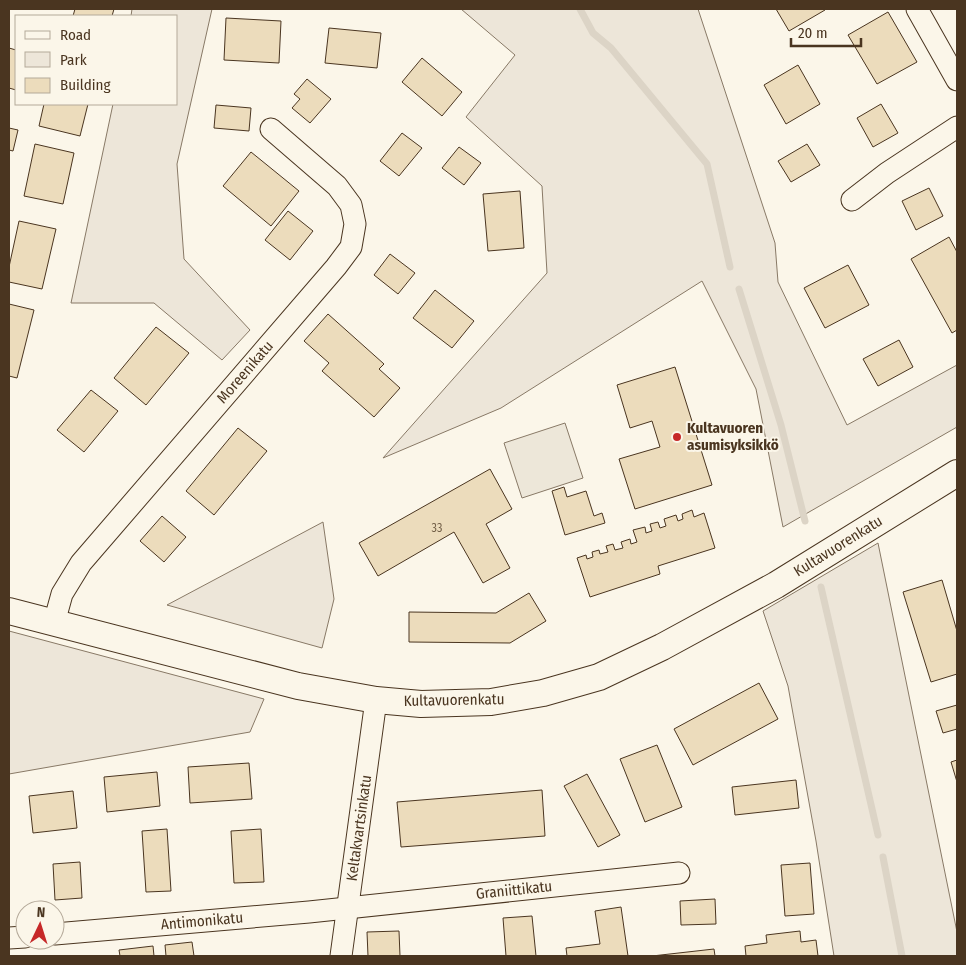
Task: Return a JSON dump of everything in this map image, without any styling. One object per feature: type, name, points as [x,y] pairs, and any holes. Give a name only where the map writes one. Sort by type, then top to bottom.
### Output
[{"type":"street","points":[[917,9],[957,80]]},
{"type":"street","points":[[852,200],[887,173],[957,127]]},
{"type":"street","name":"Moreenikatu","points":[[54,623],[62,594],[80,563],[336,267],[351,246],[355,224],[351,205],[337,186],[270,129]]},
{"type":"street","name":"Kultavuorenkatu","points":[[9,611],[298,686],[376,700],[421,704],[491,702],[543,693],[599,677],[662,647],[776,585],[957,473]]},
{"type":"street","name":"Keltakvartsinkatu","points":[[341,956],[376,700]]},
{"type":"street","name":"Graniittikatu","points":[[348,908],[679,873]]},
{"type":"street","name":"Antimonikatu","points":[[65,933],[348,908]]},
{"type":"green space","points":[[132,9],[212,9],[177,164],[184,259],[250,330],[222,360],[154,303],[71,303],[113,105],[178,105],[178,15],[131,15]]},
{"type":"green space","points":[[461,9],[698,9],[775,243],[778,282],[847,425],[957,365],[957,427],[783,527],[756,389],[702,281],[501,408],[383,458],[547,273],[542,186],[466,117],[515,55]]},
{"type":"green space","points":[[323,522],[334,599],[322,648],[167,605]]},
{"type":"green space","points":[[878,543],[957,932],[957,956],[834,956],[816,841],[788,686],[763,611]]},
{"type":"green space","points":[[9,631],[264,699],[250,732],[9,774]]},
{"type":"shaded area","points":[[565,423],[583,478],[522,498],[504,443]]},
{"type":"building","points":[[75,9],[114,9],[112,15],[73,15]]},
{"type":"building","points":[[776,9],[824,9],[825,10],[789,31]]},
{"type":"building","points":[[888,12],[917,62],[877,84],[848,35]]},
{"type":"building","points":[[226,18],[281,21],[279,63],[224,60]]},
{"type":"building","points":[[329,28],[381,33],[377,68],[325,63]]},
{"type":"building","points":[[9,48],[15,50],[15,90],[9,88]]},
{"type":"building","points":[[422,58],[462,92],[442,116],[402,82]]},
{"type":"building","points":[[798,65],[820,104],[786,124],[764,85]]},
{"type":"building","points":[[307,79],[331,99],[310,123],[292,108],[300,99],[294,94]]},
{"type":"building","points":[[881,104],[898,133],[873,147],[857,118]]},
{"type":"building","points":[[44,105],[88,105],[80,136],[39,126]]},
{"type":"building","points":[[216,105],[251,108],[249,131],[214,128]]},
{"type":"building","points":[[9,128],[18,130],[13,151],[9,150]]},
{"type":"building","points":[[402,133],[422,148],[399,176],[380,161]]},
{"type":"building","points":[[35,144],[74,153],[63,204],[24,196]]},
{"type":"building","points":[[807,144],[820,165],[791,182],[778,161]]},
{"type":"building","points":[[459,147],[481,163],[464,185],[442,168]]},
{"type":"building","points":[[251,152],[299,191],[271,226],[223,186]]},
{"type":"building","points":[[929,188],[943,216],[916,230],[902,201]]},
{"type":"building","points":[[520,191],[524,248],[488,251],[483,194]]},
{"type":"building","points":[[288,211],[313,231],[290,260],[265,240]]},
{"type":"building","points":[[19,221],[56,229],[42,289],[9,282],[9,267]]},
{"type":"building","points":[[949,237],[957,252],[957,330],[952,333],[911,259]]},
{"type":"building","points":[[390,254],[415,273],[398,294],[374,275]]},
{"type":"building","points":[[848,265],[869,305],[825,328],[804,288]]},
{"type":"building","points":[[435,290],[474,321],[452,348],[413,318]]},
{"type":"building","points":[[9,304],[34,310],[17,378],[9,376]]},
{"type":"building","points":[[328,314],[384,364],[379,369],[400,388],[374,417],[322,371],[329,363],[304,341]]},
{"type":"building","points":[[156,327],[189,353],[146,405],[114,378]]},
{"type":"building","points":[[899,340],[913,367],[878,386],[863,359]]},
{"type":"building","name":"Kultavuoren asumisyksikkö","points":[[675,367],[712,485],[635,509],[619,459],[660,447],[652,421],[630,428],[617,385]]},
{"type":"building","points":[[91,390],[118,411],[84,452],[57,430]]},
{"type":"building","points":[[238,428],[267,451],[214,515],[186,491]]},
{"type":"building","points":[[490,469],[512,509],[486,524],[510,568],[483,583],[454,532],[378,576],[359,543]]},
{"type":"building","points":[[564,487],[567,497],[586,491],[594,516],[602,513],[605,523],[565,535],[552,491]]},
{"type":"building","points":[[692,510],[694,517],[704,513],[715,548],[658,566],[660,574],[590,597],[577,558],[586,555],[587,559],[593,557],[592,552],[599,550],[600,554],[608,552],[606,546],[613,544],[615,550],[623,548],[621,542],[630,539],[631,544],[637,542],[633,530],[645,527],[646,533],[652,531],[650,524],[658,522],[660,528],[666,526],[664,519],[676,515],[678,521],[683,519],[682,514]]},
{"type":"building","points":[[162,516],[186,537],[164,562],[140,541]]},
{"type":"building","points":[[942,580],[957,631],[957,674],[931,682],[903,592]]},
{"type":"building","points":[[529,593],[546,621],[510,643],[409,642],[409,612],[496,613]]},
{"type":"building","points":[[759,683],[778,719],[693,765],[674,729]]},
{"type":"building","points":[[957,705],[957,729],[943,733],[936,711]]},
{"type":"building","points":[[657,745],[682,807],[645,822],[620,759]]},
{"type":"building","points":[[957,760],[957,782],[951,762]]},
{"type":"building","points":[[249,763],[252,799],[190,803],[188,767]]},
{"type":"building","points":[[157,772],[160,806],[107,812],[104,777]]},
{"type":"building","points":[[587,774],[620,835],[598,847],[564,786]]},
{"type":"building","points":[[796,780],[799,808],[735,815],[732,787]]},
{"type":"building","points":[[542,790],[545,836],[401,847],[397,802]]},
{"type":"building","points":[[73,791],[77,828],[33,833],[29,796]]},
{"type":"building","points":[[167,829],[171,891],[146,892],[142,831]]},
{"type":"building","points":[[261,829],[264,882],[234,883],[231,831]]},
{"type":"building","points":[[80,862],[82,898],[55,900],[53,864]]},
{"type":"building","points":[[810,863],[814,914],[785,916],[781,865]]},
{"type":"building","points":[[715,899],[716,924],[681,925],[680,901]]},
{"type":"building","points":[[621,907],[628,956],[567,956],[566,948],[600,944],[595,911]]},
{"type":"building","points":[[532,916],[536,956],[506,956],[503,918]]},
{"type":"building","points":[[399,931],[400,956],[368,956],[367,932]]},
{"type":"building","points":[[800,931],[801,942],[816,940],[818,956],[746,956],[745,946],[767,943],[766,935]]},
{"type":"building","points":[[192,942],[194,956],[166,956],[165,945]]},
{"type":"building","points":[[153,946],[154,956],[120,956],[119,950]]},
{"type":"building","points":[[714,949],[715,956],[652,956]]},
{"type":"waterway","points":[[580,9],[593,33],[611,48],[707,164],[730,267]]},
{"type":"waterway","points":[[739,289],[781,425],[805,521]]},
{"type":"waterway","points":[[821,587],[878,835]]},
{"type":"waterway","points":[[883,857],[902,956]]},
{"type":"place","name":"Kultavuoren asumisyksikkö","points":[[677,437]]}]
